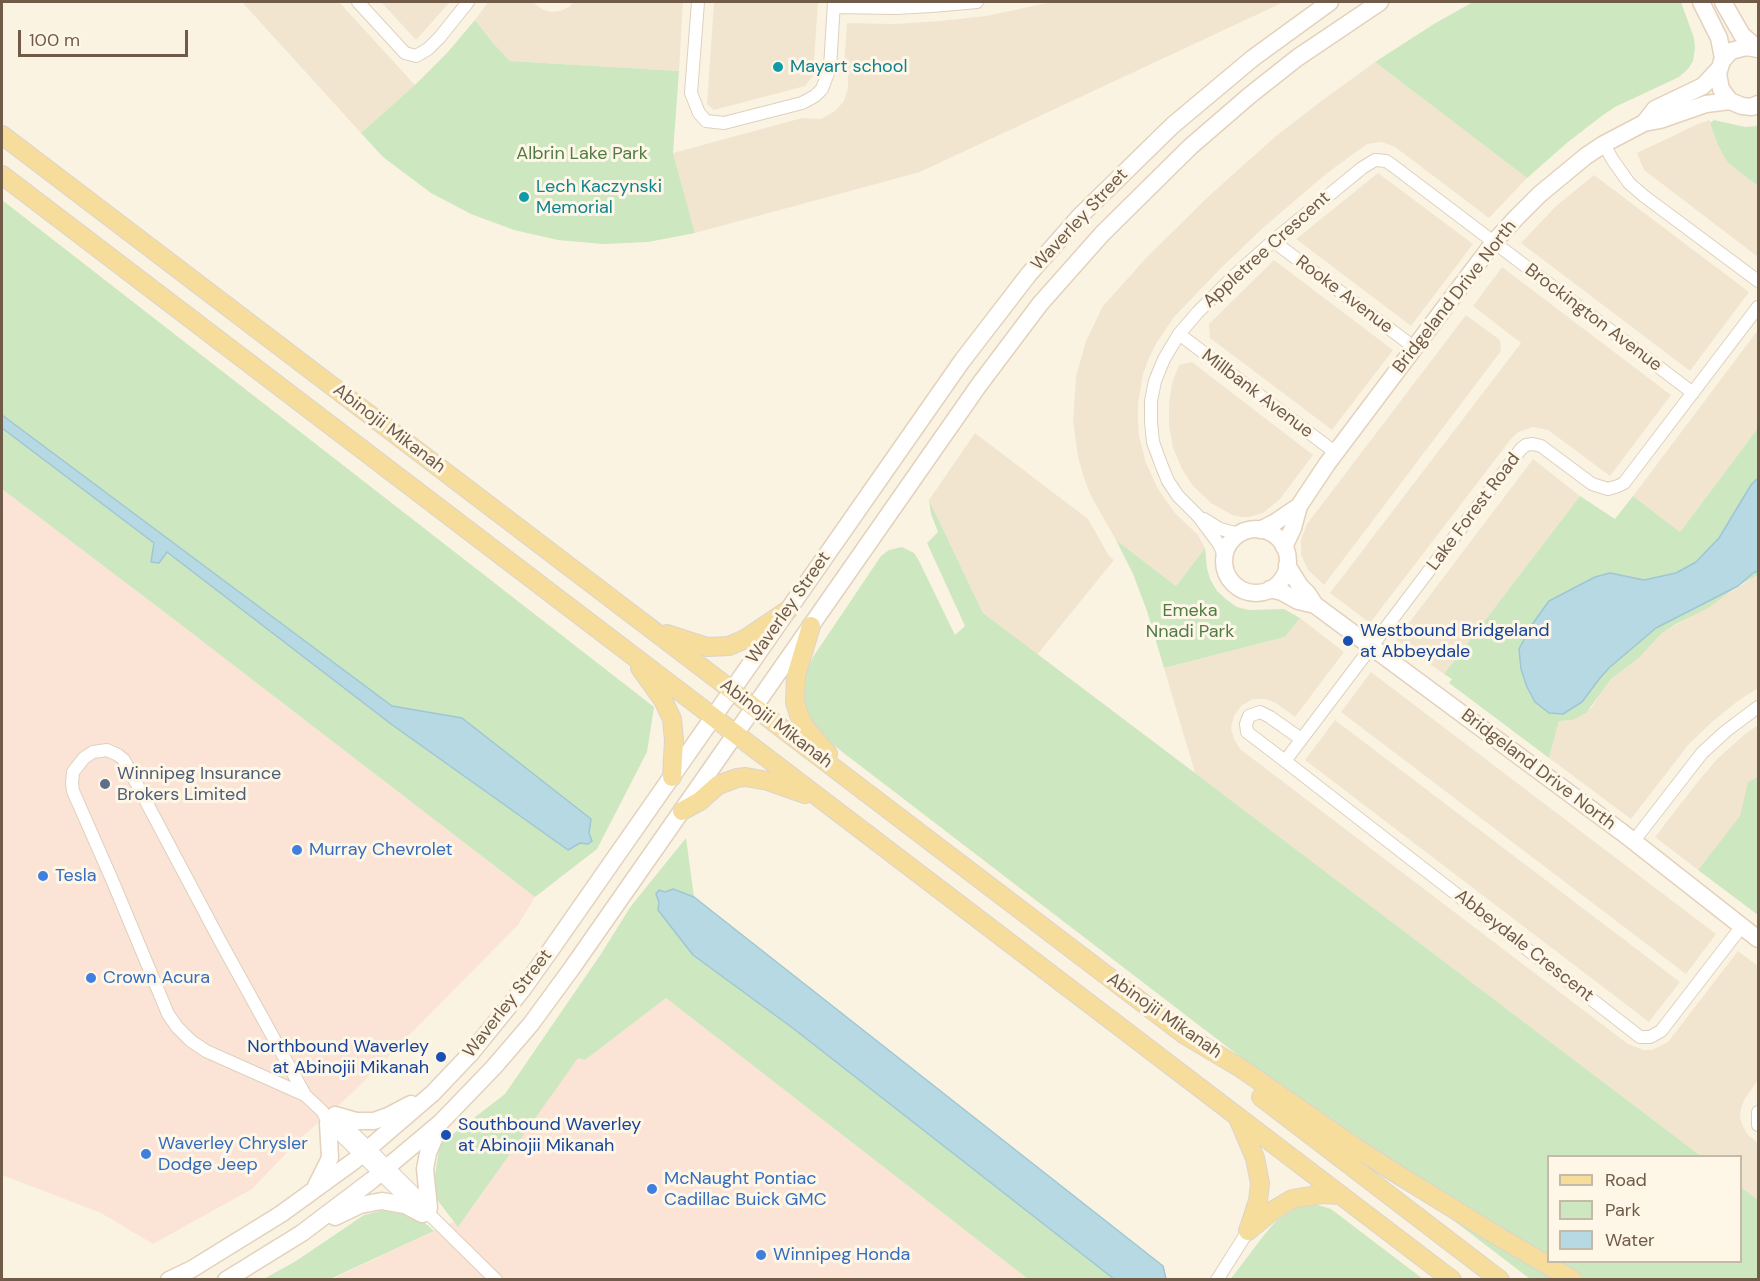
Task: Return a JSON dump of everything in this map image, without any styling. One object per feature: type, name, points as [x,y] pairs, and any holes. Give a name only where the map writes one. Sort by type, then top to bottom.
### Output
[{"type":"main road","name":"Waverley Street","points":[[169,1280],[192,1269],[313,1192],[366,1152],[433,1093],[471,1053],[522,990],[982,334],[1029,274],[1130,166],[1186,113],[1261,51],[1330,2]]},
{"type":"main road","name":"Waverley Street","points":[[226,1280],[302,1233],[385,1171],[441,1122],[494,1067],[531,1024],[1003,352],[1040,304],[1102,234],[1173,163],[1249,96],[1297,58],[1380,2]]},
{"type":"main road","points":[[1701,2],[1719,38],[1721,64],[1719,79],[1721,89],[1730,101]]},
{"type":"main road","points":[[1723,2],[1742,35],[1758,49]]},
{"type":"main road","points":[[1721,64],[1736,49],[1746,47],[1758,49]]},
{"type":"main road","name":"Bridgeland Drive North","points":[[1644,123],[1655,109],[1703,86],[1721,64]]},
{"type":"main road","name":"Bridgeland Drive North","points":[[1284,547],[1293,528],[1299,506],[1336,453],[1494,242],[1540,194],[1586,156],[1644,123],[1660,120],[1706,104],[1730,101],[1752,107],[1758,104]]},
{"type":"main road","name":"Abinojii Mikanah","points":[[2,135],[1185,1035],[1242,1069],[1394,1172],[1573,1280]]},
{"type":"main road","name":"Abinojii Mikanah","points":[[2,175],[1452,1280]]},
{"type":"main road","name":"Bridgeland Drive North","points":[[1260,530],[1299,506]]},
{"type":"main road","points":[[1260,530],[1278,538],[1284,547],[1287,565],[1278,583],[1270,589],[1253,593],[1237,587],[1230,580],[1226,573],[1224,555],[1230,543],[1240,534],[1260,530]]},
{"type":"main road","name":"Bridgeland Drive North","points":[[1287,565],[1315,605],[1633,842],[1758,939]]},
{"type":"main road","name":"Bridgeland Drive North","points":[[1270,589],[1282,592],[1298,602],[1315,605]]},
{"type":"main road","points":[[651,629],[694,644],[724,647],[745,639],[788,610]]},
{"type":"main road","points":[[811,626],[796,676],[795,702],[805,727],[845,777]]},
{"type":"main road","points":[[630,654],[663,700],[670,714],[674,731],[672,777]]},
{"type":"main road","points":[[681,811],[700,801],[718,785],[746,777],[768,781],[824,801]]},
{"type":"main road","points":[[1185,1035],[1245,1085],[1500,1280]]},
{"type":"main road","points":[[313,1192],[330,1158],[329,1117],[374,1121],[433,1093]]},
{"type":"main road","points":[[1238,1116],[1255,1158],[1260,1183],[1258,1201],[1248,1231]]},
{"type":"main road","points":[[302,1233],[360,1205],[382,1201],[405,1205],[427,1213],[425,1169],[428,1153],[441,1122]]},
{"type":"main road","points":[[1248,1231],[1272,1211],[1292,1199],[1322,1194],[1341,1195]]},
{"type":"street","points":[[358,2],[405,53],[416,56],[440,38],[468,2]]},
{"type":"street","points":[[698,2],[691,93],[699,113],[706,121],[714,123],[724,123],[802,103],[815,96],[822,89],[830,68],[834,4],[896,8],[977,2]]},
{"type":"street","points":[[1604,144],[1629,183],[1758,280]]},
{"type":"street","name":"Appletree Crescent","points":[[1224,555],[1219,544],[1198,516],[1178,496],[1168,481],[1154,442],[1151,402],[1155,381],[1164,359],[1179,334],[1234,276],[1273,241],[1362,168],[1375,160],[1392,165],[1494,242]]},
{"type":"street","name":"Rooke Avenue","points":[[1273,241],[1415,348]]},
{"type":"street","name":"Brockington Avenue","points":[[1494,242],[1693,393]]},
{"type":"street","name":"Lake Forest Road","points":[[1372,646],[1521,449],[1526,445],[1541,446],[1592,484],[1608,489],[1624,483],[1758,307]]},
{"type":"street","name":"Millbank Avenue","points":[[1179,334],[1336,453]]},
{"type":"street","name":"Appletree Crescent","points":[[1198,516],[1220,529],[1240,534]]},
{"type":"street","points":[[1285,761],[1372,646]]},
{"type":"street","points":[[1633,842],[1702,753],[1758,707]]},
{"type":"street","name":"Abbeydale Crescent","points":[[1301,739],[1260,712],[1249,716],[1246,724],[1247,732],[1640,1037],[1650,1037],[1661,1031],[1742,926]]},
{"type":"street","points":[[305,1095],[124,760],[107,750],[93,752],[84,758],[73,772],[73,791],[168,1014],[177,1027],[191,1041],[206,1051],[305,1095],[496,1280]]},
{"type":"street","points":[[1758,1112],[1758,1125]]},
{"type":"street","points":[[1217,1280],[1248,1231]]},
{"type":"shaded area","points":[[242,2],[339,2],[415,85],[361,133]]},
{"type":"shaded area","points":[[381,2],[450,2],[416,40]]},
{"type":"shaded area","points":[[488,2],[533,2],[551,12],[569,7],[573,2],[683,2],[679,71],[510,61],[475,20]]},
{"type":"shaded area","points":[[714,2],[818,2],[813,76],[805,86],[714,110],[707,104]]},
{"type":"shaded area","points":[[1052,2],[1284,2],[920,172],[695,233],[673,153],[802,118],[821,119],[835,111],[844,101],[848,88],[848,77],[844,67],[847,23],[894,24],[940,21],[986,16]]},
{"type":"shaded area","points":[[1375,62],[1527,178],[1489,218],[1395,147],[1382,142],[1367,144],[1326,174],[1264,227],[1174,317],[1157,342],[1143,374],[1138,421],[1139,436],[1146,463],[1158,489],[1175,513],[1198,535],[1205,548],[1176,586],[1116,540],[1091,496],[1084,478],[1078,457],[1073,421],[1076,376],[1086,341],[1103,306],[1147,257],[1211,194],[1276,136]]},
{"type":"shaded area","points":[[1710,120],[1728,163],[1758,186],[1758,257],[1644,170],[1637,153]]},
{"type":"shaded area","points":[[1378,173],[1473,244],[1411,326],[1296,239]]},
{"type":"shaded area","points":[[1594,175],[1749,292],[1690,371],[1521,243],[1556,206]]},
{"type":"shaded area","points":[[1274,260],[1393,350],[1332,430],[1210,338],[1209,324]]},
{"type":"shaded area","points":[[1502,267],[1671,395],[1610,476],[1548,430],[1533,427],[1518,432],[1370,623],[1330,593],[1521,343],[1473,306]]},
{"type":"shaded area","points":[[1466,315],[1500,340],[1501,351],[1324,585],[1308,570],[1301,555],[1301,540],[1307,524]]},
{"type":"shaded area","points":[[1758,330],[1758,428],[1680,532],[1633,496]]},
{"type":"shaded area","points":[[1192,362],[1313,455],[1280,499],[1263,513],[1249,517],[1232,515],[1211,503],[1193,486],[1182,469],[1173,448],[1169,425],[1169,403],[1172,383],[1179,365]]},
{"type":"shaded area","points":[[975,433],[1088,519],[1109,556],[1114,560],[1037,655],[983,613],[929,500]]},
{"type":"shaded area","points":[[1533,459],[1580,496],[1444,674],[1396,640]]},
{"type":"shaded area","points":[[2,489],[535,897],[518,925],[350,1095],[303,1136],[252,1189],[153,1244],[101,1213],[2,1175]]},
{"type":"shaded area","points":[[1758,575],[1758,688],[1712,722],[1689,744],[1631,819],[1549,758],[1559,721],[1573,720],[1592,707],[1611,679],[1640,657],[1661,634]]},
{"type":"shaded area","points":[[1300,618],[1344,652],[1295,717],[1276,703],[1266,699],[1253,699],[1241,706],[1234,716],[1231,728],[1240,749],[1628,1044],[1644,1050],[1652,1050],[1668,1042],[1738,951],[1758,966],[1758,1080],[1744,1100],[1740,1118],[1747,1134],[1758,1143],[1758,1200],[1742,1188],[1742,1155],[1700,1155],[1195,773],[1164,668],[1285,637]]},
{"type":"shaded area","points":[[1371,672],[1716,934],[1686,974],[1341,712]]},
{"type":"shaded area","points":[[1335,720],[1680,982],[1649,1022],[1305,760]]},
{"type":"shaded area","points":[[1758,725],[1758,794],[1698,870],[1655,837],[1717,759]]},
{"type":"shaded area","points":[[666,998],[1028,1279],[330,1280],[466,1216],[578,1057],[585,1060]]},
{"type":"green space","points":[[1473,2],[1681,2],[1694,38],[1693,61],[1679,77],[1603,115],[1527,178],[1375,62]]},
{"type":"green space","name":"Albrin Lake Park","points":[[475,20],[510,61],[679,71],[673,153],[695,233],[648,242],[603,244],[558,240],[514,230],[471,214],[431,193],[383,157],[361,133],[416,84]]},
{"type":"green space","points":[[1714,120],[1745,127],[1758,126],[1758,186],[1728,163],[1710,123]]},
{"type":"green space","points":[[2,200],[654,707],[647,752],[597,849],[535,897],[2,489]]},
{"type":"green space","points":[[1758,428],[1758,575],[1738,586],[1708,608],[1661,634],[1640,657],[1611,679],[1586,713],[1573,720],[1559,721],[1549,758],[1449,683],[1452,679],[1444,674],[1580,496],[1615,519],[1633,496],[1680,532]]},
{"type":"green space","points":[[929,500],[983,613],[1700,1155],[1547,1155],[1547,1263],[1742,1263],[1742,1188],[1758,1200],[1758,1279],[1530,1279],[832,744],[818,731],[808,715],[803,701],[802,688],[813,657],[881,556],[889,550],[902,547],[914,553],[955,635],[965,626],[927,543],[938,532],[931,514]]},
{"type":"green space","name":"Emeka Nnadi Park","points":[[1116,540],[1176,586],[1205,548],[1210,579],[1217,591],[1227,600],[1237,607],[1249,610],[1284,609],[1300,618],[1285,637],[1164,668],[1147,611],[1133,574]]},
{"type":"green space","points":[[1758,777],[1758,915],[1698,870],[1740,816],[1748,782]]},
{"type":"green space","points":[[686,838],[694,897],[673,889],[677,934],[693,955],[794,1029],[1114,1279],[1028,1279],[666,998],[585,1060],[578,1058],[458,1227],[432,1193],[440,1144],[505,1094],[601,954],[631,906]]},
{"type":"green space","points":[[1315,1204],[1331,1209],[1423,1279],[1230,1280],[1277,1220],[1295,1208]]},
{"type":"green space","points":[[393,1208],[423,1221],[434,1231],[330,1279],[262,1280],[296,1261],[364,1215]]},
{"type":"water","points":[[2,415],[392,706],[462,718],[591,819],[589,833],[592,841],[588,844],[580,843],[568,850],[391,724],[167,552],[159,563],[151,562],[154,543],[2,428]]},
{"type":"water","points":[[1758,478],[1758,571],[1738,586],[1656,628],[1610,667],[1582,702],[1563,714],[1549,713],[1535,702],[1521,669],[1519,649],[1531,626],[1549,601],[1595,577],[1610,573],[1644,580],[1676,573],[1696,562],[1719,538],[1751,485]]},
{"type":"water","points":[[673,889],[694,897],[1163,1266],[1166,1279],[1114,1279],[794,1029],[693,955],[658,910],[659,902],[656,894],[659,890],[665,892]]},
{"type":"place","name":"Mayart school","points":[[778,67]]},
{"type":"place","name":"Lech Kaczynski Memorial","points":[[524,197]]},
{"type":"place","name":"Westbound Bridgeland at Abbeydale","points":[[1348,641]]},
{"type":"place","name":"Winnipeg Insurance Brokers Limited","points":[[105,784]]},
{"type":"place","name":"Murray Chevrolet","points":[[297,850]]},
{"type":"place","name":"Tesla","points":[[43,876]]},
{"type":"place","name":"Crown Acura","points":[[91,978]]},
{"type":"place","name":"Northbound Waverley at Abinojii Mikanah","points":[[441,1057]]},
{"type":"place","name":"Southbound Waverley at Abinojii Mikanah","points":[[446,1135]]},
{"type":"place","name":"Waverley Chrysler Dodge Jeep","points":[[146,1154]]},
{"type":"place","name":"McNaught Pontiac Cadillac Buick GMC","points":[[652,1189]]},
{"type":"place","name":"Winnipeg Honda","points":[[761,1255]]}]
